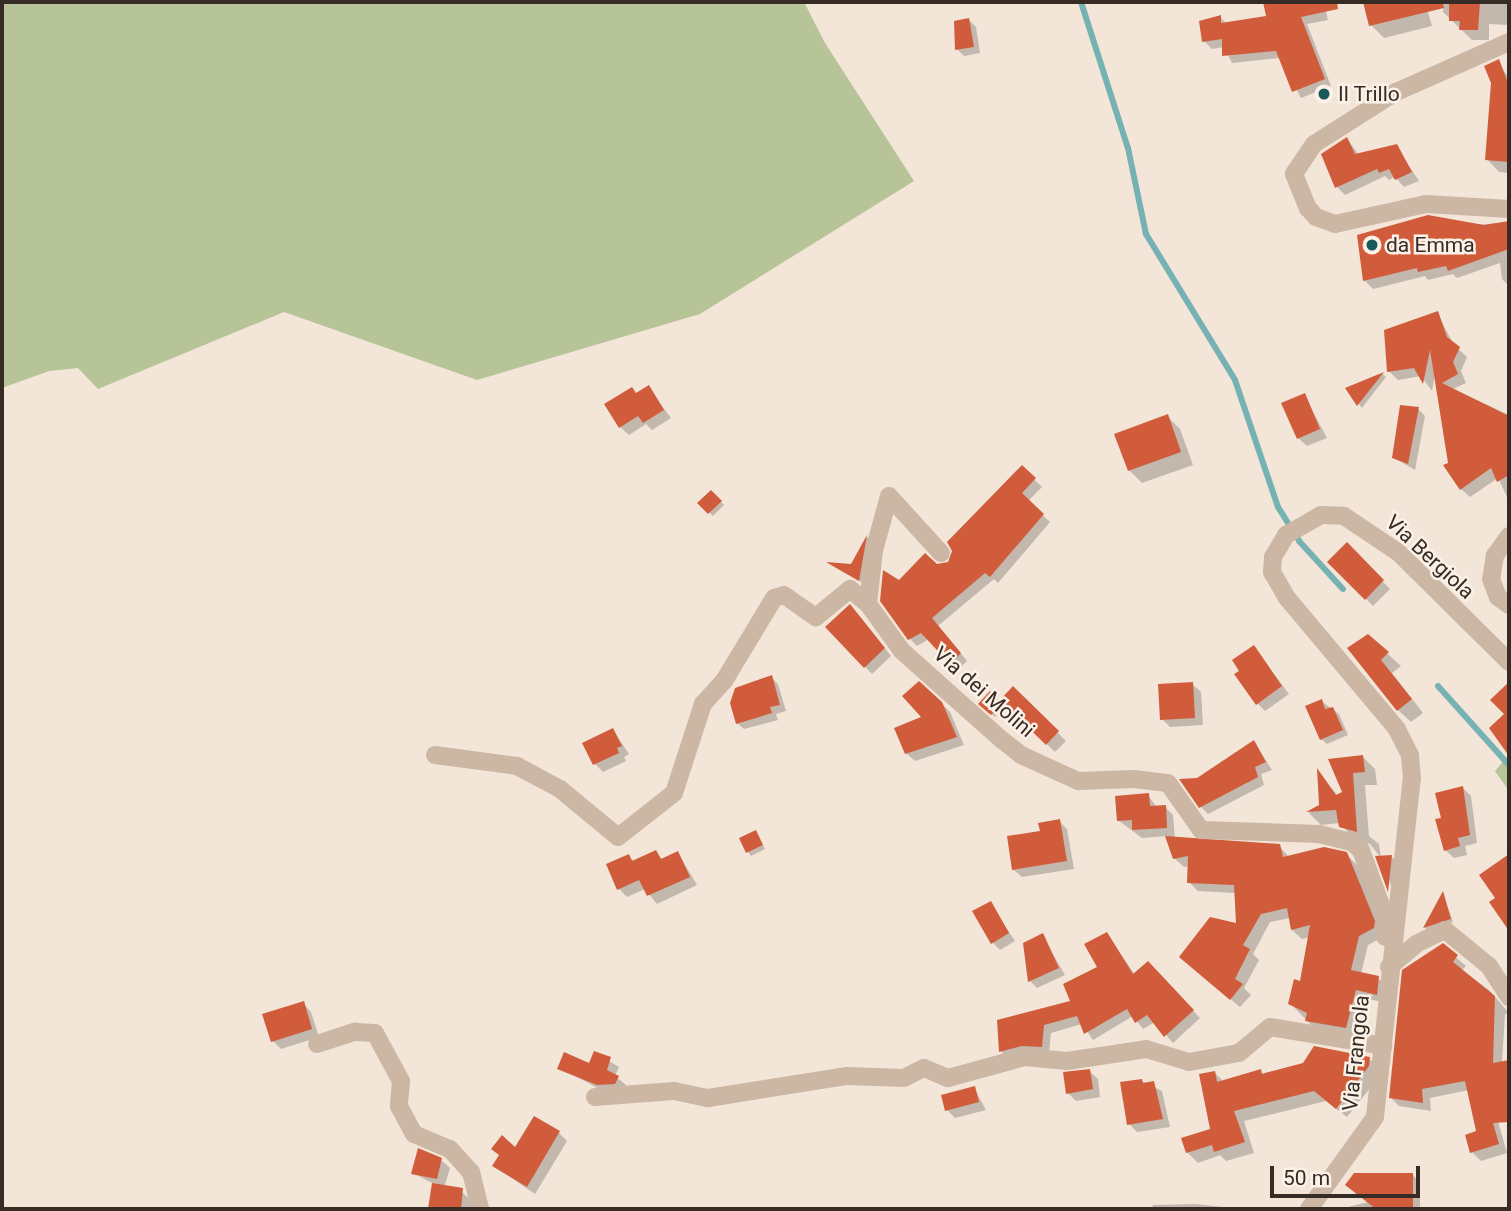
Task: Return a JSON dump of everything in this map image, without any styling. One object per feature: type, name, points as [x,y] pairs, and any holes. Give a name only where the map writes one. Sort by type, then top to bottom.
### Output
[{"type":"street","points":[[1509,42],[1395,92],[1314,144],[1294,174],[1308,208],[1316,217],[1335,224],[1426,204],[1509,209]]},
{"type":"street","points":[[867,604],[874,551],[889,496],[941,553]]},
{"type":"street","name":"Via Bergiola","points":[[1389,967],[1412,779],[1410,755],[1397,729],[1306,622],[1272,572],[1273,557],[1286,535],[1321,515],[1344,516],[1372,531],[1509,663]]},
{"type":"street","name":"Via Bergiola","points":[[1509,536],[1495,555],[1491,579],[1498,597],[1509,605]]},
{"type":"street","points":[[435,755],[517,766],[560,789],[618,837],[674,793],[703,704],[724,681],[774,597],[784,594],[813,617],[850,589],[867,604]]},
{"type":"street","name":"Via dei Molini","points":[[867,604],[902,652],[1002,740],[1047,769],[1078,781],[1168,783],[1201,830],[1320,834],[1357,845],[1386,919],[1385,953],[1389,967]]},
{"type":"street","points":[[1389,967],[1416,944],[1445,930],[1489,966],[1509,997]]},
{"type":"street","name":"Via Frangola","points":[[1309,1209],[1375,1117],[1389,967]]},
{"type":"street","points":[[595,1097],[674,1091],[708,1098],[847,1076],[904,1078],[923,1069],[948,1078],[1025,1058],[1067,1061],[1146,1049],[1189,1062],[1239,1053],[1270,1027],[1383,1046]]},
{"type":"street","points":[[317,1044],[355,1032],[375,1033],[401,1081],[400,1106],[414,1134],[450,1149],[471,1172],[480,1209]]},
{"type":"green space","points":[[2,2],[804,2],[825,43],[914,181],[700,314],[477,380],[284,312],[98,389],[78,368],[49,371],[2,388]]},
{"type":"green space","points":[[1509,755],[1509,791],[1495,771]]},
{"type":"building","points":[[1263,2],[1337,2],[1338,9],[1301,17],[1325,79],[1292,92],[1276,51],[1222,56],[1222,39],[1202,42],[1199,21],[1221,15],[1221,23],[1266,16]]},
{"type":"building","points":[[1363,2],[1443,2],[1444,8],[1369,26]]},
{"type":"building","points":[[1449,2],[1480,2],[1478,30],[1459,30],[1460,21],[1449,21]]},
{"type":"building","points":[[969,18],[974,47],[955,50],[954,21]]},
{"type":"building","points":[[1499,59],[1509,86],[1509,162],[1485,160],[1491,83],[1484,66]]},
{"type":"building","points":[[1347,137],[1355,154],[1397,144],[1412,172],[1395,180],[1389,169],[1379,173],[1377,169],[1335,188],[1321,154]]},
{"type":"building","points":[[1428,215],[1484,225],[1509,221],[1509,249],[1448,271],[1446,266],[1418,272],[1417,268],[1363,281],[1357,235]]},
{"type":"building","points":[[1438,311],[1447,337],[1460,347],[1453,362],[1458,374],[1442,383],[1509,416],[1509,475],[1497,482],[1491,468],[1460,490],[1443,465],[1448,463],[1430,350],[1423,384],[1414,368],[1387,372],[1384,330]]},
{"type":"building","points":[[1384,372],[1357,406],[1345,388]]},
{"type":"building","points":[[649,385],[664,410],[643,423],[638,416],[619,428],[604,404],[632,387],[636,393]]},
{"type":"building","points":[[1305,393],[1320,429],[1297,439],[1281,403]]},
{"type":"building","points":[[1400,405],[1419,407],[1408,464],[1392,458]]},
{"type":"building","points":[[1168,414],[1181,452],[1128,471],[1114,434]]},
{"type":"building","points":[[1022,465],[1036,478],[1022,493],[1044,514],[990,577],[985,573],[932,618],[961,653],[950,664],[921,633],[908,640],[880,601],[883,570],[899,580],[925,553],[937,564],[948,562],[952,551],[947,542]]},
{"type":"building","points":[[711,490],[722,501],[708,514],[697,503]]},
{"type":"building","points":[[867,535],[859,581],[826,562],[851,564]]},
{"type":"building","points":[[1347,542],[1384,580],[1365,600],[1327,562]]},
{"type":"building","points":[[850,604],[885,648],[864,668],[825,627]]},
{"type":"building","points":[[1368,634],[1389,652],[1381,660],[1412,699],[1397,711],[1347,648]]},
{"type":"building","points":[[1254,645],[1282,686],[1256,705],[1234,674],[1239,671],[1232,660]]},
{"type":"building","points":[[772,675],[780,705],[770,707],[772,713],[736,724],[730,703],[735,688]]},
{"type":"building","points":[[919,681],[942,702],[957,737],[905,754],[894,728],[921,717],[902,696]]},
{"type":"building","points":[[1193,682],[1195,718],[1160,720],[1158,684]]},
{"type":"building","points":[[1509,682],[1509,756],[1489,728],[1504,714],[1490,700]]},
{"type":"building","points":[[1013,686],[1059,731],[1046,745],[1000,700]]},
{"type":"building","points":[[990,691],[1002,704],[991,715],[978,704]]},
{"type":"building","points":[[1322,699],[1325,709],[1333,707],[1343,730],[1320,740],[1305,706]]},
{"type":"building","points":[[613,728],[622,746],[617,748],[619,753],[593,765],[582,743]]},
{"type":"building","points":[[1254,740],[1266,762],[1255,767],[1258,777],[1199,808],[1179,779],[1197,778]]},
{"type":"building","points":[[1363,755],[1365,772],[1353,773],[1357,832],[1339,827],[1336,810],[1306,812],[1319,805],[1317,768],[1336,795],[1342,792],[1328,759]]},
{"type":"building","points":[[1463,786],[1470,835],[1458,838],[1460,846],[1444,851],[1435,819],[1441,818],[1435,793]]},
{"type":"building","points":[[1149,793],[1150,806],[1166,805],[1167,828],[1132,830],[1132,820],[1117,821],[1115,796]]},
{"type":"building","points":[[1060,819],[1067,861],[1012,870],[1007,836],[1040,831],[1038,823]]},
{"type":"building","points":[[756,830],[763,845],[746,853],[739,838]]},
{"type":"building","points":[[1165,836],[1280,844],[1283,857],[1324,847],[1347,852],[1375,921],[1374,928],[1359,936],[1351,970],[1379,976],[1377,995],[1356,990],[1346,1028],[1305,1021],[1307,1013],[1288,1004],[1294,979],[1300,981],[1310,925],[1291,930],[1287,908],[1261,914],[1243,945],[1250,949],[1235,979],[1243,984],[1230,1000],[1179,957],[1210,917],[1236,923],[1234,885],[1187,883],[1188,856],[1173,859]]},
{"type":"building","points":[[656,850],[661,859],[678,851],[690,877],[647,896],[639,880],[617,890],[606,864],[629,854],[632,861]]},
{"type":"building","points":[[1509,854],[1509,931],[1489,902],[1495,898],[1479,875]]},
{"type":"building","points":[[1392,855],[1388,892],[1375,856]]},
{"type":"building","points":[[1443,891],[1451,919],[1423,928],[1429,917]]},
{"type":"building","points":[[991,901],[1009,933],[991,944],[972,911]]},
{"type":"building","points":[[1107,932],[1133,974],[1148,961],[1194,1010],[1164,1037],[1147,1015],[1135,1023],[1127,1009],[1084,1034],[1077,1016],[1044,1025],[1042,1047],[1022,1046],[999,1052],[997,1020],[1070,1001],[1063,984],[1097,967],[1084,944]]},
{"type":"building","points":[[1043,933],[1059,968],[1028,982],[1023,943]]},
{"type":"building","points":[[1443,943],[1458,955],[1453,962],[1495,996],[1493,1063],[1509,1060],[1509,1122],[1493,1123],[1499,1144],[1470,1153],[1465,1135],[1476,1131],[1465,1081],[1422,1089],[1423,1103],[1389,1098],[1402,970]]},
{"type":"building","points":[[304,1001],[312,1029],[271,1042],[262,1014]]},
{"type":"building","points":[[1314,1046],[1370,1057],[1369,1066],[1336,1109],[1314,1091],[1234,1111],[1245,1142],[1214,1152],[1212,1145],[1186,1153],[1181,1138],[1210,1129],[1199,1074],[1215,1071],[1217,1082],[1261,1069],[1262,1074],[1303,1063]]},
{"type":"building","points":[[594,1051],[611,1057],[607,1070],[619,1076],[615,1084],[597,1085],[557,1069],[564,1052],[589,1063]]},
{"type":"building","points":[[1090,1069],[1093,1089],[1066,1094],[1063,1072]]},
{"type":"building","points":[[1142,1079],[1143,1083],[1154,1081],[1163,1119],[1127,1125],[1120,1082]]},
{"type":"building","points":[[975,1086],[979,1102],[945,1111],[941,1095]]},
{"type":"building","points":[[534,1116],[560,1131],[527,1187],[492,1166],[499,1155],[491,1149],[502,1135],[515,1147]]},
{"type":"building","points":[[418,1148],[442,1158],[437,1179],[411,1174]]},
{"type":"building","points":[[1354,1173],[1413,1173],[1413,1209],[1376,1209],[1345,1185]]},
{"type":"building","points":[[432,1183],[463,1188],[461,1209],[428,1209]]},
{"type":"waterway","points":[[1081,2],[1128,148],[1146,234],[1235,380],[1278,507],[1299,541],[1343,589]]},
{"type":"waterway","points":[[1438,686],[1509,765]]},
{"type":"place","name":"Il Trillo","points":[[1324,94]]},
{"type":"place","name":"da Emma","points":[[1372,245]]}]
